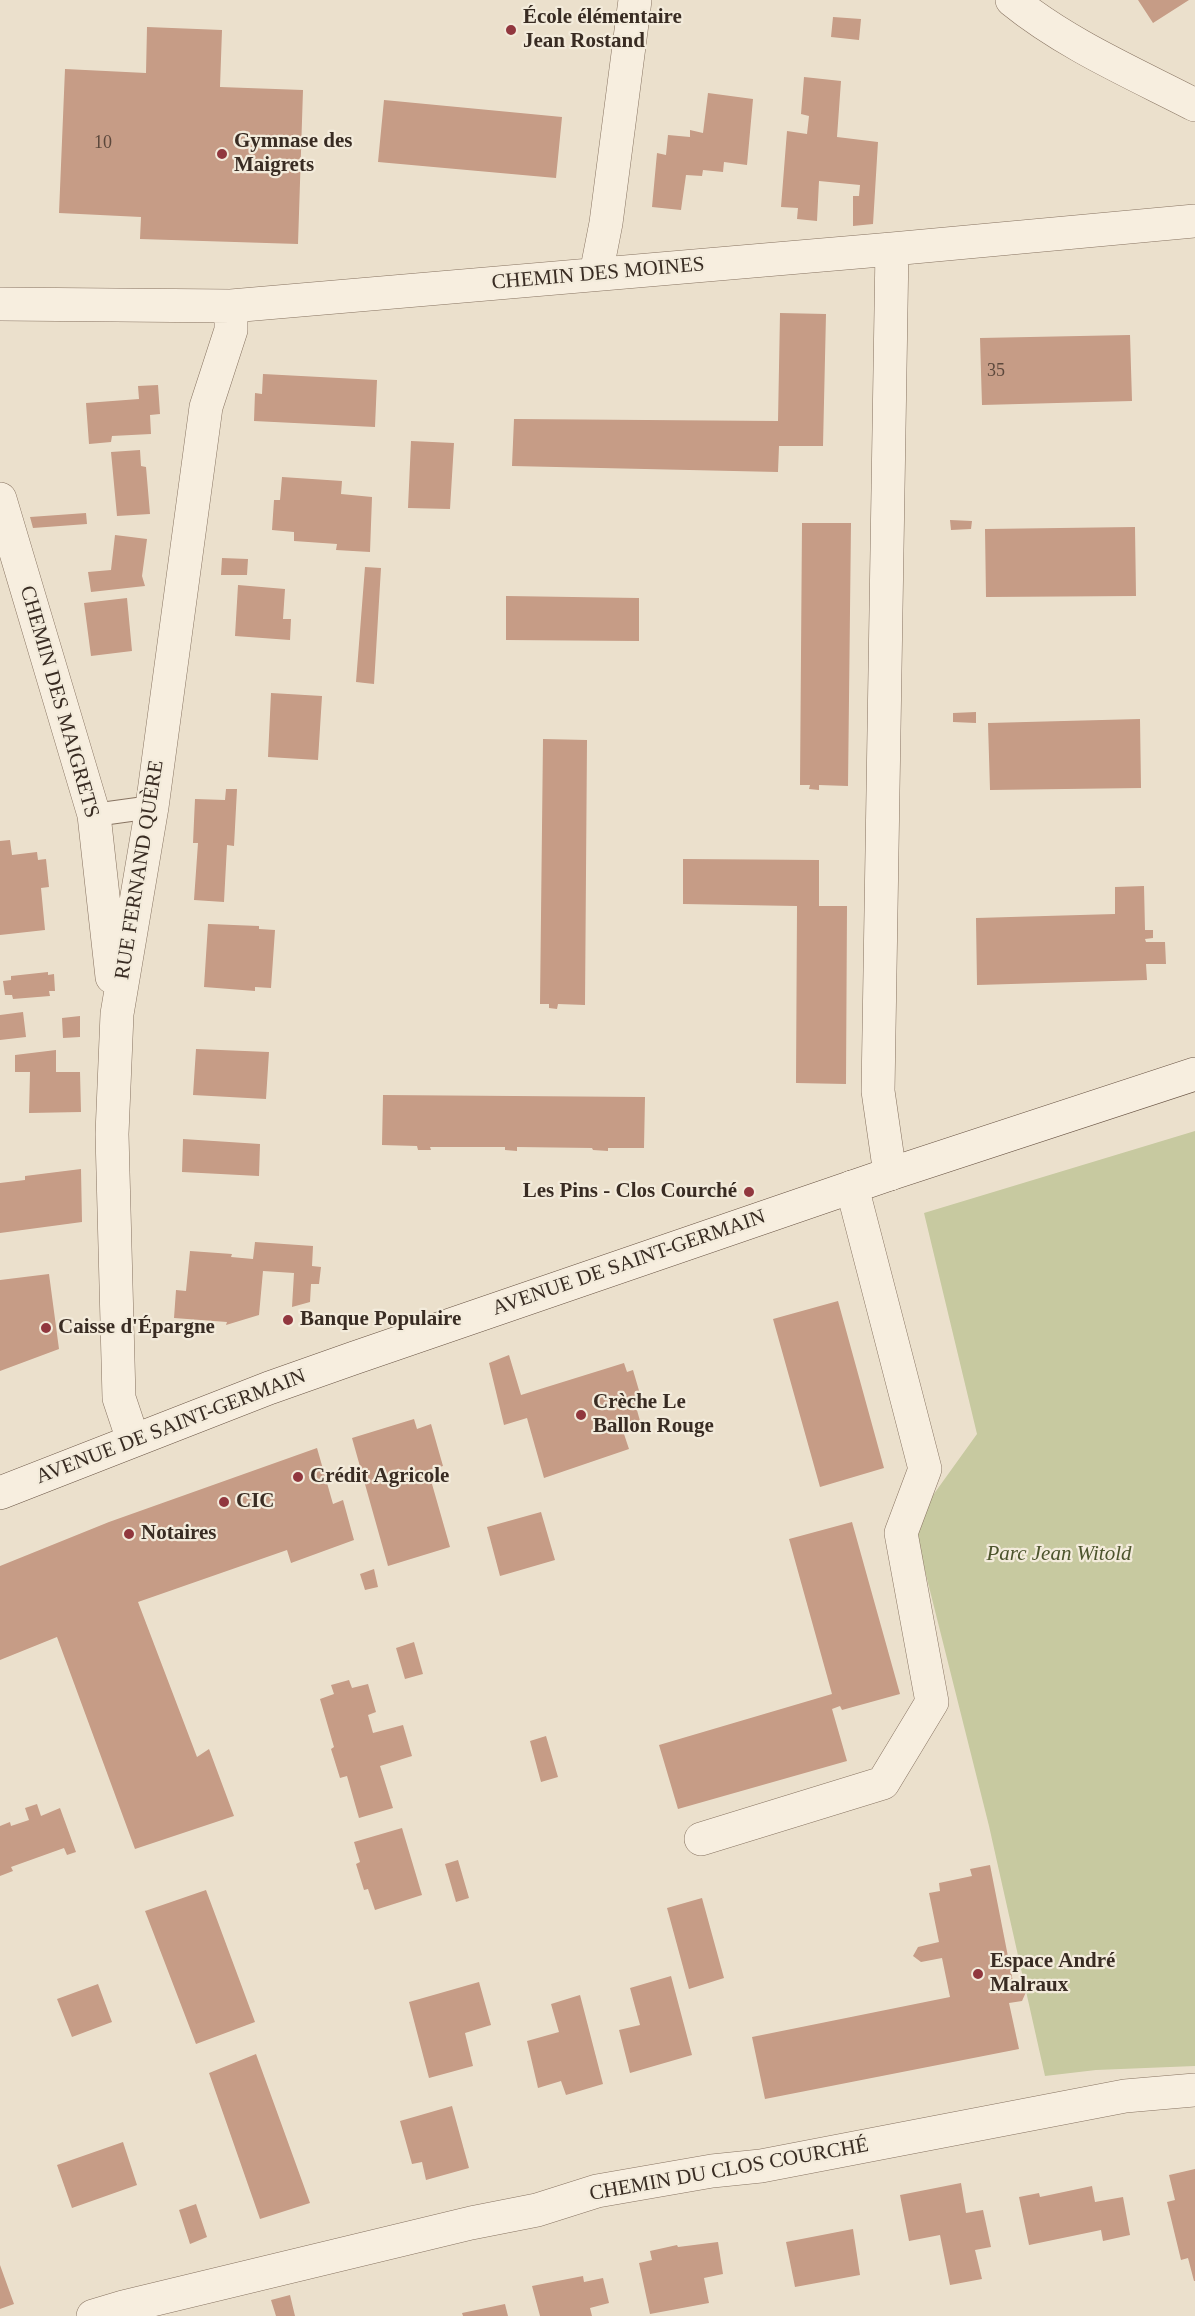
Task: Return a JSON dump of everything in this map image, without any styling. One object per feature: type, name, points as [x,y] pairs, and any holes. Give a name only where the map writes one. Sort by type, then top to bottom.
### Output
[{"type":"street","points":[[596,274],[606,223],[635,0]]},
{"type":"street","points":[[1022,3],[1097,55],[1195,105]]},
{"type":"street","name":"CHEMIN DES MOINES","points":[[0,304],[231,306],[1195,221]]},
{"type":"street","points":[[890,1174],[878,1091],[892,249]]},
{"type":"street","name":"RUE FERNAND QUÈRE","points":[[133,1440],[119,1398],[112,1134],[117,1014],[152,807],[206,407],[231,330],[231,306]]},
{"type":"street","name":"CHEMIN DES MAIGRETS","points":[[0,499],[94,815],[117,1014]]},
{"type":"street","name":"AVENUE DE SAINT-GERMAIN","points":[[0,1493],[333,1365],[890,1174],[1195,1074]]},
{"type":"street","points":[[701,1839],[882,1783],[932,1702],[901,1533],[925,1469],[852,1187]]},
{"type":"street","name":"CHEMIN DU CLOS COURCHÉ","points":[[93,2316],[459,2226],[537,2210],[597,2191],[712,2171],[760,2166],[1125,2096],[1195,2090]]},
{"type":"lane","points":[[94,815],[152,807]]},
{"type":"green space","name":"Parc Jean Witold","points":[[1195,1131],[1195,2066],[1096,2070],[1045,2076],[989,1826],[913,1523],[977,1434],[924,1213]]},
{"type":"building","points":[[1138,0],[1189,0],[1153,23]]},
{"type":"building","points":[[833,17],[861,19],[859,40],[831,37]]},
{"type":"building","name":"Gymnase des Maigrets","points":[[147,27],[222,30],[220,87],[303,90],[298,244],[140,239],[141,217],[59,213],[65,69],[146,73]]},
{"type":"building","points":[[804,77],[841,81],[837,137],[878,142],[873,224],[853,226],[853,196],[859,196],[860,185],[819,181],[817,221],[797,219],[798,208],[781,207],[787,131],[807,134],[809,116],[801,114]]},
{"type":"building","points":[[708,93],[753,99],[747,165],[724,162],[723,172],[703,170],[702,176],[686,175],[681,210],[652,207],[657,153],[666,155],[668,135],[690,137],[690,130],[703,133]]},
{"type":"building","points":[[384,100],[562,117],[556,178],[378,162]]},
{"type":"building","points":[[780,313],[826,314],[823,446],[779,446],[778,472],[512,466],[514,419],[778,421]]},
{"type":"building","points":[[1130,335],[1132,401],[982,405],[980,338]]},
{"type":"building","points":[[263,374],[377,380],[375,427],[254,421],[255,393],[262,394]]},
{"type":"building","points":[[158,385],[160,414],[150,415],[151,434],[112,436],[111,442],[89,444],[86,403],[139,399],[138,386]]},
{"type":"building","points":[[411,441],[454,443],[450,509],[408,508]]},
{"type":"building","points":[[140,450],[141,466],[146,467],[150,514],[117,516],[111,452]]},
{"type":"building","points":[[282,477],[342,481],[341,494],[372,497],[370,552],[336,550],[337,544],[294,541],[294,532],[272,530],[274,500],[280,500]]},
{"type":"building","points":[[86,513],[87,524],[33,528],[30,517]]},
{"type":"building","points":[[950,520],[972,521],[971,529],[951,530]]},
{"type":"building","points":[[802,523],[851,523],[848,786],[819,785],[819,790],[809,789],[810,785],[800,785]]},
{"type":"building","points":[[1135,527],[1136,596],[986,597],[985,529]]},
{"type":"building","points":[[115,535],[147,539],[142,576],[145,586],[91,592],[88,572],[111,570]]},
{"type":"building","points":[[222,558],[248,559],[247,575],[221,575]]},
{"type":"building","points":[[365,567],[381,568],[374,684],[356,682]]},
{"type":"building","points":[[238,585],[285,589],[283,619],[291,619],[290,640],[235,636]]},
{"type":"building","points":[[506,596],[639,598],[639,641],[506,640]]},
{"type":"building","points":[[127,598],[132,651],[91,656],[84,603]]},
{"type":"building","points":[[271,693],[322,696],[318,760],[268,757]]},
{"type":"building","points":[[976,712],[976,723],[953,722],[953,713]]},
{"type":"building","points":[[1140,719],[1141,788],[990,790],[988,723]]},
{"type":"building","points":[[543,739],[587,740],[585,1005],[558,1004],[557,1009],[549,1008],[549,1004],[540,1004]]},
{"type":"building","points":[[226,789],[237,789],[234,846],[227,845],[224,902],[194,900],[198,843],[193,843],[195,799],[225,800]]},
{"type":"building","points":[[10,840],[12,855],[37,852],[38,860],[46,859],[49,887],[41,888],[45,930],[0,935],[0,841]]},
{"type":"building","points":[[683,859],[819,860],[819,906],[847,906],[846,1084],[796,1083],[797,906],[683,904]]},
{"type":"building","points":[[1144,886],[1145,930],[1153,930],[1153,938],[1145,939],[1146,942],[1165,942],[1166,964],[1146,964],[1147,980],[977,985],[976,918],[1115,914],[1115,887]]},
{"type":"building","points":[[208,924],[259,926],[259,929],[275,930],[271,988],[255,987],[255,991],[204,987]]},
{"type":"building","points":[[48,972],[48,975],[54,974],[55,991],[49,991],[50,996],[13,999],[12,995],[5,995],[3,981],[11,980],[11,976]]},
{"type":"building","points":[[23,1012],[26,1037],[0,1040],[0,1015]]},
{"type":"building","points":[[80,1016],[80,1037],[63,1038],[62,1018]]},
{"type":"building","points":[[196,1049],[269,1052],[266,1099],[193,1095]]},
{"type":"building","points":[[56,1050],[56,1072],[80,1072],[81,1112],[29,1113],[30,1072],[15,1072],[15,1055]]},
{"type":"building","points":[[383,1095],[645,1097],[644,1148],[608,1148],[608,1151],[592,1148],[517,1147],[517,1151],[505,1150],[505,1147],[430,1147],[431,1150],[418,1150],[417,1146],[382,1145]]},
{"type":"building","points":[[183,1139],[260,1144],[259,1176],[182,1172]]},
{"type":"building","points":[[81,1169],[82,1222],[0,1233],[0,1183],[25,1180],[25,1176]]},
{"type":"building","points":[[255,1242],[313,1246],[312,1266],[321,1267],[319,1284],[311,1284],[310,1302],[292,1307],[294,1273],[263,1271],[259,1315],[226,1325],[227,1322],[174,1318],[176,1290],[186,1291],[190,1251],[232,1254],[231,1257],[253,1259]]},
{"type":"building","points":[[49,1274],[59,1349],[0,1371],[0,1280]]},
{"type":"building","points":[[838,1301],[884,1468],[820,1487],[773,1319]]},
{"type":"building","points":[[509,1355],[521,1395],[624,1363],[627,1372],[633,1370],[640,1394],[633,1396],[642,1428],[624,1434],[629,1449],[544,1478],[527,1418],[504,1425],[489,1363]]},
{"type":"building","points":[[414,1419],[417,1429],[431,1424],[443,1466],[428,1470],[450,1547],[388,1566],[352,1438]]},
{"type":"building","points":[[317,1448],[333,1504],[343,1500],[354,1540],[291,1563],[287,1550],[138,1602],[197,1757],[209,1749],[234,1816],[135,1849],[57,1637],[0,1660],[0,1566],[109,1522]]},
{"type":"building","points":[[541,1512],[555,1560],[500,1576],[487,1527]]},
{"type":"building","points":[[852,1522],[900,1694],[842,1710],[840,1706],[832,1709],[847,1761],[678,1809],[659,1745],[832,1694],[789,1539]]},
{"type":"building","points":[[374,1569],[378,1587],[365,1590],[360,1574]]},
{"type":"building","points":[[414,1642],[423,1674],[405,1679],[396,1648]]},
{"type":"building","points":[[349,1680],[352,1688],[368,1684],[376,1712],[368,1715],[373,1733],[403,1725],[412,1756],[380,1766],[393,1808],[359,1818],[347,1776],[340,1778],[320,1699],[334,1694],[331,1685]]},
{"type":"building","points":[[546,1736],[558,1777],[541,1782],[530,1741]]},
{"type":"building","points":[[37,1804],[41,1816],[60,1808],[76,1852],[67,1855],[64,1848],[11,1867],[13,1871],[0,1876],[0,1826],[10,1822],[11,1826],[29,1820],[25,1808]]},
{"type":"building","points":[[402,1828],[422,1895],[375,1910],[368,1889],[364,1890],[356,1864],[360,1862],[354,1842]]},
{"type":"building","points":[[458,1860],[469,1898],[456,1902],[445,1864]]},
{"type":"building","name":"Espace André Malraux","points":[[990,1865],[1014,1987],[1021,1986],[1026,1992],[1022,2001],[1009,2003],[1019,2049],[765,2099],[752,2037],[950,1997],[942,1958],[921,1962],[913,1956],[918,1947],[939,1942],[929,1893],[940,1891],[939,1883],[972,1876],[970,1869]]},
{"type":"building","points":[[206,1890],[255,2022],[196,2044],[145,1911]]},
{"type":"building","points":[[702,1898],[724,1978],[689,1989],[667,1908]]},
{"type":"building","points":[[671,1976],[692,2055],[630,2073],[619,2030],[640,2025],[630,1988]]},
{"type":"building","points":[[479,1982],[491,2025],[465,2033],[473,2066],[429,2078],[409,2002]]},
{"type":"building","points":[[98,1984],[112,2022],[72,2037],[57,1999]]},
{"type":"building","points":[[580,1995],[603,2084],[566,2095],[561,2081],[538,2088],[527,2041],[559,2032],[551,2004]]},
{"type":"building","points":[[256,2054],[310,2203],[260,2219],[209,2073]]},
{"type":"building","points":[[452,2106],[469,2168],[426,2180],[422,2162],[412,2164],[400,2121]]},
{"type":"building","points":[[123,2142],[137,2185],[72,2208],[57,2165]]},
{"type":"building","points":[[1195,2169],[1194,2281],[1188,2258],[1181,2260],[1167,2202],[1175,2200],[1169,2175]]},
{"type":"building","points":[[961,2183],[966,2213],[983,2210],[991,2247],[975,2250],[982,2279],[950,2285],[940,2235],[909,2241],[900,2195]]},
{"type":"building","points":[[1092,2186],[1095,2202],[1123,2197],[1130,2235],[1103,2241],[1101,2230],[1029,2245],[1019,2197],[1039,2193],[1040,2197]]},
{"type":"building","points":[[196,2204],[207,2237],[190,2244],[179,2210]]},
{"type":"building","points":[[853,2229],[860,2275],[795,2287],[786,2242]]},
{"type":"building","points":[[718,2242],[723,2274],[704,2278],[709,2303],[650,2314],[639,2263],[652,2260],[650,2251],[677,2245],[678,2247]]},
{"type":"building","points":[[0,2265],[14,2304],[0,2309]]},
{"type":"building","points":[[583,2276],[584,2282],[603,2278],[609,2303],[590,2308],[592,2316],[540,2316],[532,2286]]},
{"type":"building","points":[[290,2295],[295,2316],[276,2316],[271,2300]]},
{"type":"building","points":[[505,2304],[508,2316],[463,2316],[462,2313]]},
{"type":"place","name":"École élémentaire Jean Rostand","points":[[511,30]]},
{"type":"place","name":"Gymnase des Maigrets","points":[[222,154]]},
{"type":"place","name":"Les Pins - Clos Courché","points":[[749,1192]]},
{"type":"place","name":"Banque Populaire","points":[[288,1320]]},
{"type":"place","name":"Caisse d'Épargne","points":[[46,1328]]},
{"type":"place","name":"Crèche Le Ballon Rouge","points":[[581,1415]]},
{"type":"place","name":"Crédit Agricole","points":[[298,1477]]},
{"type":"place","name":"CIC","points":[[224,1502]]},
{"type":"place","name":"Notaires","points":[[129,1534]]},
{"type":"place","name":"Espace André Malraux","points":[[978,1974]]}]
